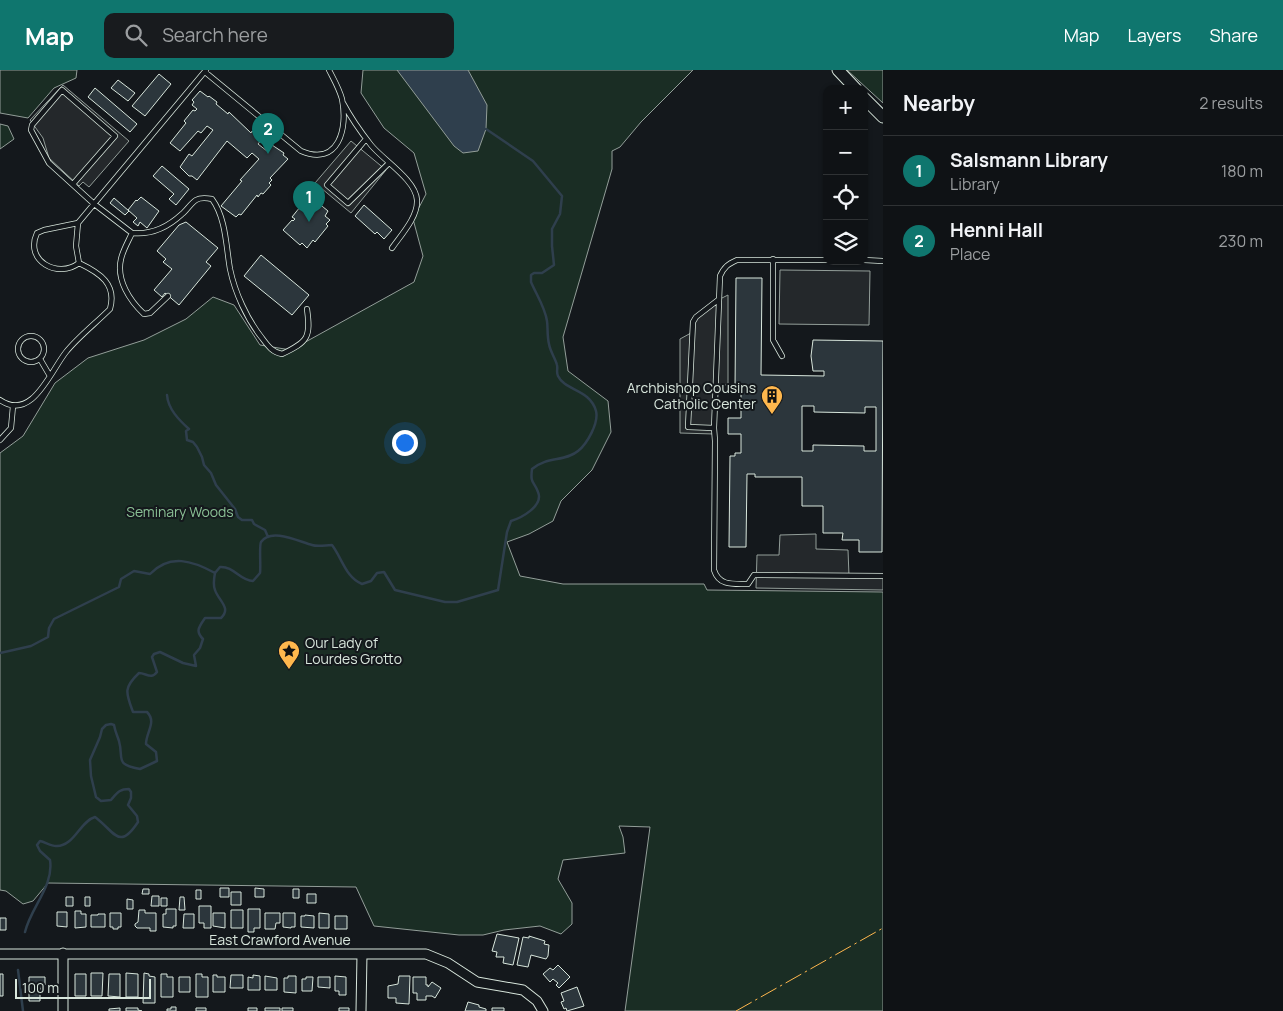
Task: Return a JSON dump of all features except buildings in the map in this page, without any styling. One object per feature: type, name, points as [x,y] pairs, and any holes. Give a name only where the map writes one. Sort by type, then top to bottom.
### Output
[{"type":"street","points":[[838,70],[852,85]]},
{"type":"street","points":[[868,102],[883,117]]},
{"type":"street","points":[[63,953],[63,1011]]},
{"type":"street","name":"East Crawford Avenue","points":[[0,954],[431,955],[448,963],[477,982],[523,990],[537,1001],[543,1011]]},
{"type":"street","points":[[361,1011],[362,954]]},
{"type":"lane","points":[[79,263],[76,246],[78,223],[205,71],[301,151],[310,155],[322,155],[330,152],[337,144],[342,133],[343,121],[339,89],[329,70]]},
{"type":"lane","points":[[73,184],[115,136],[62,90],[32,125],[31,130],[49,163],[93,203],[132,233],[144,234],[156,231],[181,216],[196,200],[203,198],[212,199],[217,205],[222,221],[230,271],[235,288],[255,329],[274,352],[282,354],[305,341],[309,325],[307,309]]},
{"type":"lane","points":[[342,101],[366,139],[410,184],[415,192],[416,210],[392,248]]},
{"type":"lane","points":[[366,139],[328,185],[348,203],[389,163]]},
{"type":"lane","points":[[78,223],[37,233],[33,247],[36,255],[52,268],[64,270],[73,268],[79,263]]},
{"type":"lane","points":[[132,233],[124,250],[120,267],[124,286],[131,302],[144,314],[150,313],[168,296]]},
{"type":"lane","points":[[773,259],[772,340],[782,356]]},
{"type":"lane","points":[[823,260],[737,260],[723,268],[720,276],[714,428],[714,570],[716,576],[726,584],[748,584],[754,575],[883,576]]},
{"type":"lane","points":[[868,260],[883,261]]},
{"type":"lane","points":[[0,400],[13,406],[23,404],[35,398],[66,351],[110,309],[113,300],[107,283],[94,271],[79,263]]},
{"type":"lane","points":[[714,428],[688,427],[692,322],[718,300]]},
{"type":"lane","points":[[36,336],[43,342],[44,351],[40,359],[31,362],[20,357],[18,348],[24,338],[36,336]]},
{"type":"lane","points":[[40,359],[50,376]]},
{"type":"lane","points":[[0,440],[11,428],[13,406]]},
{"type":"green space","points":[[0,70],[77,70],[76,78],[54,88],[28,118],[0,113]]},
{"type":"green space","name":"Seminary Woods","points":[[363,70],[693,70],[641,122],[620,147],[612,151],[612,169],[563,337],[568,371],[608,401],[611,432],[592,470],[561,501],[553,521],[529,534],[507,542],[520,576],[563,584],[704,584],[707,590],[883,592],[883,1011],[625,1011],[650,827],[619,826],[623,837],[625,853],[563,860],[558,879],[572,903],[572,924],[561,934],[540,926],[504,930],[483,935],[459,935],[374,926],[356,887],[48,883],[33,901],[23,904],[6,891],[0,890],[0,453],[23,436],[55,383],[88,358],[144,340],[186,319],[213,297],[234,305],[260,345],[291,350],[414,282],[423,256],[413,219],[426,194],[414,153],[384,128],[361,93]]},
{"type":"green space","points":[[847,70],[883,70],[883,103],[868,89],[868,85],[863,85]]},
{"type":"green space","points":[[0,124],[8,126],[14,139],[0,149]]},
{"type":"shaded area","points":[[63,85],[129,141],[89,187],[83,182],[79,186],[49,158],[43,138],[30,120]]},
{"type":"shaded area","points":[[351,141],[386,170],[351,213],[315,183]]},
{"type":"shaded area","points":[[780,270],[870,271],[869,325],[779,324]]},
{"type":"shaded area","points":[[728,295],[728,385],[715,385],[714,434],[680,433],[680,339],[691,333],[693,322],[718,300]]},
{"type":"shaded area","points":[[816,534],[816,549],[848,550],[849,576],[883,576],[883,590],[756,588],[757,555],[779,555],[780,535]]},
{"type":"water","points":[[397,70],[468,70],[487,105],[486,129],[478,151],[463,153],[454,146]]},
{"type":"waterway","points":[[25,932],[49,879],[50,860],[40,851],[37,845],[40,841],[54,846],[62,845],[68,842],[85,823],[95,817],[112,833],[121,837],[126,836],[132,831],[138,822],[137,816],[128,805],[131,798],[129,789],[120,791],[111,800],[101,801],[96,797],[91,776],[90,760],[102,729],[106,725],[111,724],[114,725],[119,741],[123,763],[140,769],[157,761],[156,752],[146,744],[151,723],[150,716],[147,712],[133,712],[127,691],[128,687],[139,673],[153,676],[157,672],[152,657],[160,652],[183,663],[196,666],[194,655],[200,648],[203,639],[199,634],[200,626],[205,618],[221,618],[225,611],[225,607],[214,586],[215,573],[220,567],[225,567],[244,579],[253,581],[260,573],[261,542],[266,538],[278,536],[314,546],[332,545],[348,572],[362,584],[371,581],[377,573],[384,572],[395,590],[445,602],[457,602],[498,590],[507,532],[511,521],[526,514],[538,502],[538,492],[532,480],[532,469],[544,462],[573,454],[581,448],[588,438],[596,421],[596,411],[589,398],[566,385],[558,376],[557,365],[548,341],[546,316],[531,282],[531,275],[542,273],[554,265],[552,229],[560,214],[562,196],[533,161],[486,129]]},
{"type":"waterway","points":[[167,395],[172,410],[189,429],[186,431],[187,440],[193,442],[197,447],[204,465],[211,473],[216,485],[235,509],[238,517],[242,520],[252,520],[254,524],[265,530],[268,537]]},
{"type":"waterway","points":[[0,653],[31,646],[48,637],[49,628],[54,619],[119,587],[121,579],[134,571],[150,574],[166,563],[182,561],[198,565],[215,573]]},
{"type":"waterway","points":[[18,970],[23,1011]]},
{"type":"power","points":[[736,1011],[883,928]]},
{"type":"place","name":"Henni Hall","points":[[268,154]]},
{"type":"place","name":"Salsmann Library","points":[[309,222]]},
{"type":"place","name":"Archbishop Cousins Catholic Center","points":[[772,415]]},
{"type":"place","name":"Our Lady of Lourdes Grotto","points":[[289,670]]}]
